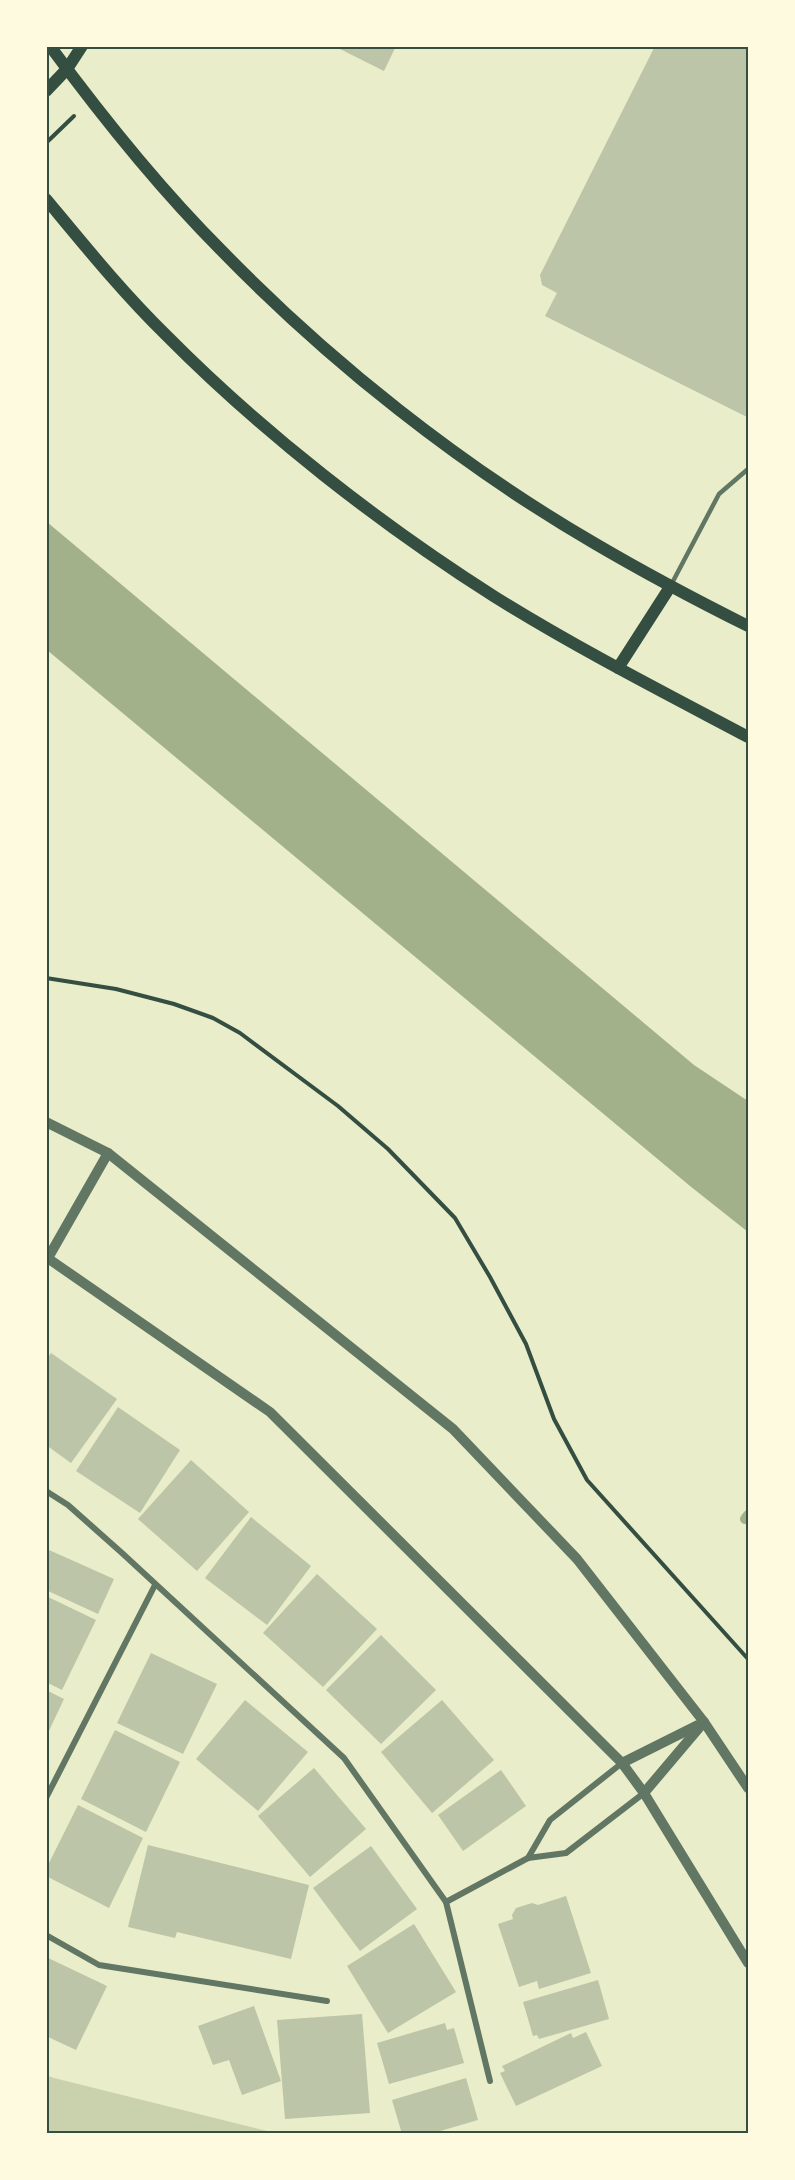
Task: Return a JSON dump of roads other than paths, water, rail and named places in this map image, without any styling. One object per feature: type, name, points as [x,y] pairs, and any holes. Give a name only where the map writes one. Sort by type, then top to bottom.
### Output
[{"type":"main road","points":[[50,46],[104,118],[222,252],[350,370],[413,420],[512,492],[670,587],[748,626]]},
{"type":"main road","points":[[46,91],[67,69],[82,46]]},
{"type":"main road","points":[[46,199],[93,256],[166,336],[317,470],[408,538],[496,597],[618,668],[748,737]]},
{"type":"main road","points":[[618,668],[670,587]]},
{"type":"street","points":[[46,1122],[108,1153],[453,1429],[577,1559],[704,1722],[748,1788]]},
{"type":"street","points":[[108,1153],[47,1257],[270,1412],[622,1762],[644,1793],[748,1963]]},
{"type":"street","points":[[46,1491],[68,1505],[344,1758],[446,1902],[490,2081]]},
{"type":"street","points":[[46,1798],[155,1585]]},
{"type":"street","points":[[528,1858],[550,1820],[622,1762],[704,1722]]},
{"type":"street","points":[[446,1902],[528,1858],[566,1853],[644,1793],[704,1722]]},
{"type":"street","points":[[46,1935],[99,1965],[327,2001]]},
{"type":"lane","points":[[670,587],[718,494],[748,469]]},
{"type":"waterway","points":[[745,1519],[748,1515]]}]
